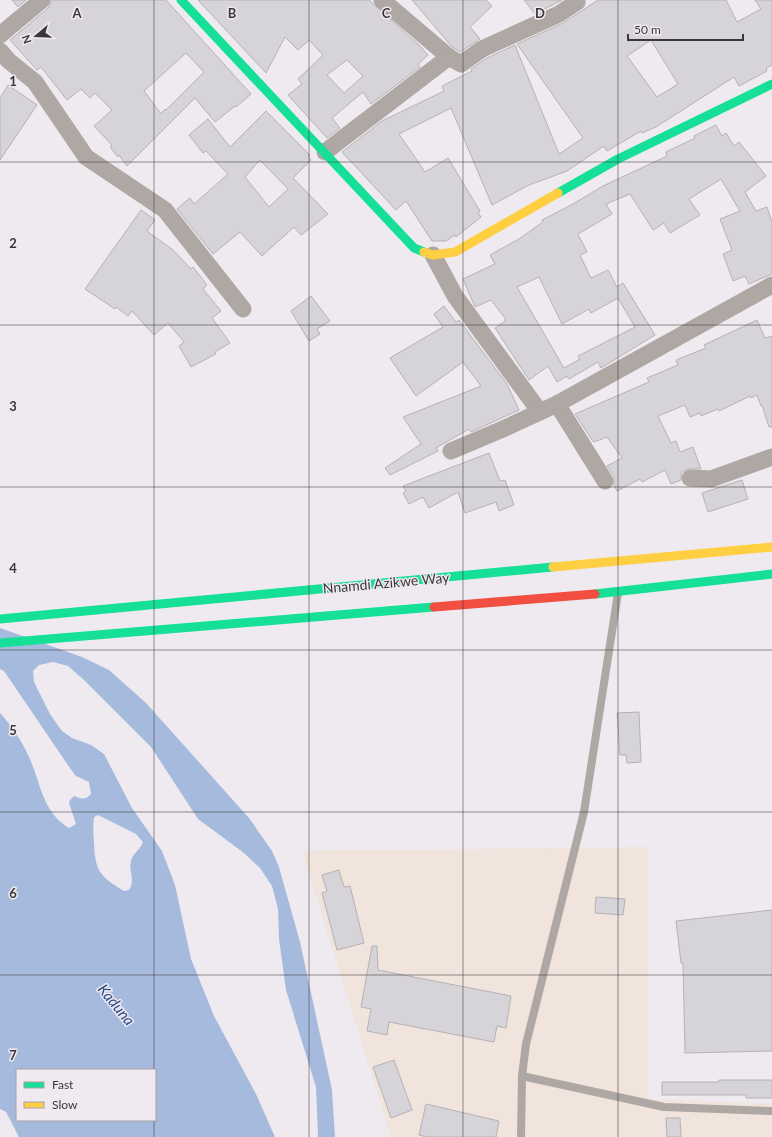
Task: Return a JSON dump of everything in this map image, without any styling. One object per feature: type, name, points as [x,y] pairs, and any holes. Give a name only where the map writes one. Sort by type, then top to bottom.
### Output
[{"type":"main road","points":[[181,0],[414,248],[433,256],[455,252],[618,159],[772,84]]},
{"type":"main road","name":"Nnamdi Azikwe Way","points":[[0,619],[772,547]]},
{"type":"main road","name":"Nnamdi Azikwe Way","points":[[0,643],[618,592],[772,574]]},
{"type":"street","points":[[0,35],[42,0]]},
{"type":"street","points":[[382,0],[449,58],[461,64],[482,49],[559,14],[577,2],[577,0]]},
{"type":"street","points":[[0,51],[9,61],[35,82],[86,156],[165,210],[243,310]]},
{"type":"street","points":[[325,152],[449,58]]},
{"type":"street","points":[[433,256],[455,296],[540,412]]},
{"type":"street","points":[[452,451],[557,404],[772,285]]},
{"type":"street","points":[[557,404],[605,481]]},
{"type":"street","points":[[690,478],[711,479],[772,457]]},
{"type":"lane","points":[[521,1137],[522,1076],[526,1044],[584,812],[618,592]]},
{"type":"lane","points":[[522,1076],[664,1106],[772,1111]]},
{"type":"shaded area","points":[[648,847],[648,1099],[772,1104],[772,1137],[391,1137],[302,851]]},
{"type":"water","name":"Kaduna","points":[[0,628],[82,657],[109,670],[146,703],[249,818],[272,851],[279,867],[300,942],[332,1090],[335,1137],[318,1137],[316,1087],[286,990],[279,939],[278,909],[272,886],[260,868],[244,853],[198,819],[151,747],[68,666],[53,662],[39,665],[33,671],[34,682],[50,714],[62,731],[72,738],[91,745],[104,754],[132,808],[162,851],[175,885],[191,959],[214,1016],[256,1094],[275,1137],[19,1137],[6,1112],[0,1109],[0,713],[13,728],[23,745],[33,767],[43,796],[53,814],[60,821],[69,828],[76,824],[69,803],[70,800],[74,796],[83,798],[91,794],[89,782],[76,776],[72,771],[4,671],[0,669]],"holes":[[[98,815],[136,834],[143,842],[131,861],[131,886],[129,890],[124,891],[109,881],[97,866],[93,829],[94,817]]]},
{"type":"building","points":[[12,0],[26,0],[18,7]]},
{"type":"building","points":[[52,0],[166,0],[251,94],[215,122],[195,98],[127,166],[119,155],[118,157],[110,147],[112,145],[94,126],[112,110],[95,93],[90,98],[81,89],[67,100],[41,67],[37,70],[10,40],[48,8]],"holes":[[[186,53],[204,72],[161,114],[144,91]]]},
{"type":"building","points":[[198,0],[369,0],[418,44],[428,55],[418,64],[420,67],[371,104],[363,92],[332,118],[340,128],[327,138],[288,95],[302,84],[298,79],[323,55],[309,40],[298,50],[285,37],[266,73]],"holes":[[[347,60],[363,76],[344,93],[327,75]]]},
{"type":"building","points":[[412,0],[486,0],[492,6],[470,27],[480,39],[460,52],[452,47]]},
{"type":"building","points":[[524,0],[562,0],[535,14]]},
{"type":"building","points":[[598,0],[726,0],[737,22],[761,9],[755,0],[772,0],[772,65],[766,68],[767,71],[739,86],[734,77],[656,127],[642,133],[641,131],[607,151],[604,146],[567,171],[529,185],[492,205],[451,108],[399,134],[425,172],[448,158],[480,211],[478,212],[481,217],[456,237],[455,235],[446,241],[432,241],[406,201],[396,210],[342,152],[382,121],[444,91],[442,86],[472,71],[471,69],[487,58],[515,45],[559,154],[583,138],[517,44],[563,23]],"holes":[[[651,40],[678,84],[657,97],[627,56]]]},
{"type":"building","points":[[8,85],[37,105],[0,160],[0,98]]},
{"type":"building","points":[[266,111],[310,155],[308,156],[311,160],[293,178],[328,214],[301,235],[294,227],[262,256],[240,232],[213,254],[177,209],[190,198],[194,204],[228,174],[206,151],[203,153],[189,135],[208,119],[230,147]],"holes":[[[260,160],[288,189],[269,207],[245,177]]]},
{"type":"building","points":[[716,125],[722,136],[726,133],[734,146],[739,142],[766,176],[745,192],[756,211],[767,207],[772,222],[772,274],[749,284],[745,276],[733,281],[723,254],[732,250],[720,219],[740,211],[721,179],[689,199],[700,215],[670,233],[664,223],[653,230],[630,194],[606,204],[612,214],[578,234],[587,252],[580,255],[591,278],[608,270],[617,287],[623,283],[655,335],[601,368],[598,362],[569,379],[567,376],[557,382],[548,366],[529,380],[495,328],[505,321],[505,318],[491,300],[475,307],[463,279],[495,264],[490,255],[519,239],[543,222],[542,220],[603,186],[667,156],[666,152],[695,138],[694,136]],"holes":[[[539,277],[562,324],[589,309],[591,313],[618,298],[635,327],[578,356],[580,359],[564,368],[517,287]]]},
{"type":"building","points":[[141,210],[155,220],[147,231],[173,250],[191,269],[193,267],[207,285],[203,289],[221,311],[212,318],[230,343],[215,352],[216,354],[191,367],[179,346],[184,342],[168,323],[154,335],[132,311],[128,316],[116,307],[115,309],[85,289]]},
{"type":"building","points":[[311,296],[330,321],[317,329],[320,334],[309,341],[291,311]]},
{"type":"building","points":[[444,306],[456,322],[459,320],[507,384],[519,410],[471,432],[469,429],[436,448],[438,451],[390,475],[385,468],[421,444],[403,417],[481,386],[463,362],[416,396],[390,358],[443,327],[434,314]]},
{"type":"building","points":[[757,320],[765,338],[772,336],[772,427],[769,427],[757,395],[751,398],[750,396],[719,411],[718,409],[701,416],[700,413],[690,417],[685,405],[658,416],[671,443],[676,441],[680,452],[693,447],[701,469],[686,469],[681,473],[681,480],[671,484],[665,470],[642,482],[640,479],[617,491],[614,485],[614,476],[607,466],[622,458],[607,437],[594,442],[575,414],[649,382],[647,378],[678,365],[676,360],[706,348],[704,345]]},
{"type":"building","points":[[489,453],[500,481],[505,480],[514,505],[499,511],[496,502],[465,513],[458,492],[429,508],[423,497],[409,504],[403,493],[406,491],[403,486]]},
{"type":"building","points":[[742,480],[748,499],[708,512],[702,493]]},
{"type":"building","points":[[639,712],[641,762],[627,763],[626,755],[620,755],[617,713]]},
{"type":"building","points":[[339,870],[344,887],[350,886],[364,943],[337,950],[322,893],[327,891],[322,875]]},
{"type":"building","points":[[596,897],[625,899],[623,915],[595,913]]},
{"type":"building","points":[[772,910],[772,1051],[685,1053],[683,963],[681,963],[676,921]]},
{"type":"building","points":[[372,946],[377,946],[378,970],[511,996],[506,1028],[497,1026],[494,1042],[389,1022],[387,1035],[367,1031],[371,1009],[361,1007]]},
{"type":"building","points":[[394,1060],[412,1110],[391,1118],[373,1067]]},
{"type":"building","points":[[719,1080],[772,1080],[772,1098],[746,1098],[746,1095],[662,1095],[662,1082],[719,1082]]},
{"type":"building","points":[[426,1104],[499,1121],[496,1137],[427,1137],[419,1135]]},
{"type":"building","points":[[666,1118],[680,1118],[681,1137],[667,1137]]},
{"type":"traffic: fast","points":[[181,0],[414,248],[424,252]]},
{"type":"traffic: fast","points":[[558,193],[618,159],[772,84]]},
{"type":"traffic: fast","points":[[0,619],[553,567]]},
{"type":"traffic: fast","points":[[595,594],[772,574]]},
{"type":"traffic: fast","points":[[0,643],[434,607]]},
{"type":"traffic: slow","points":[[424,252],[433,255],[455,252],[558,193]]},
{"type":"traffic: slow","points":[[553,567],[772,547]]},
{"type":"traffic: jam","points":[[434,607],[595,594]]}]
